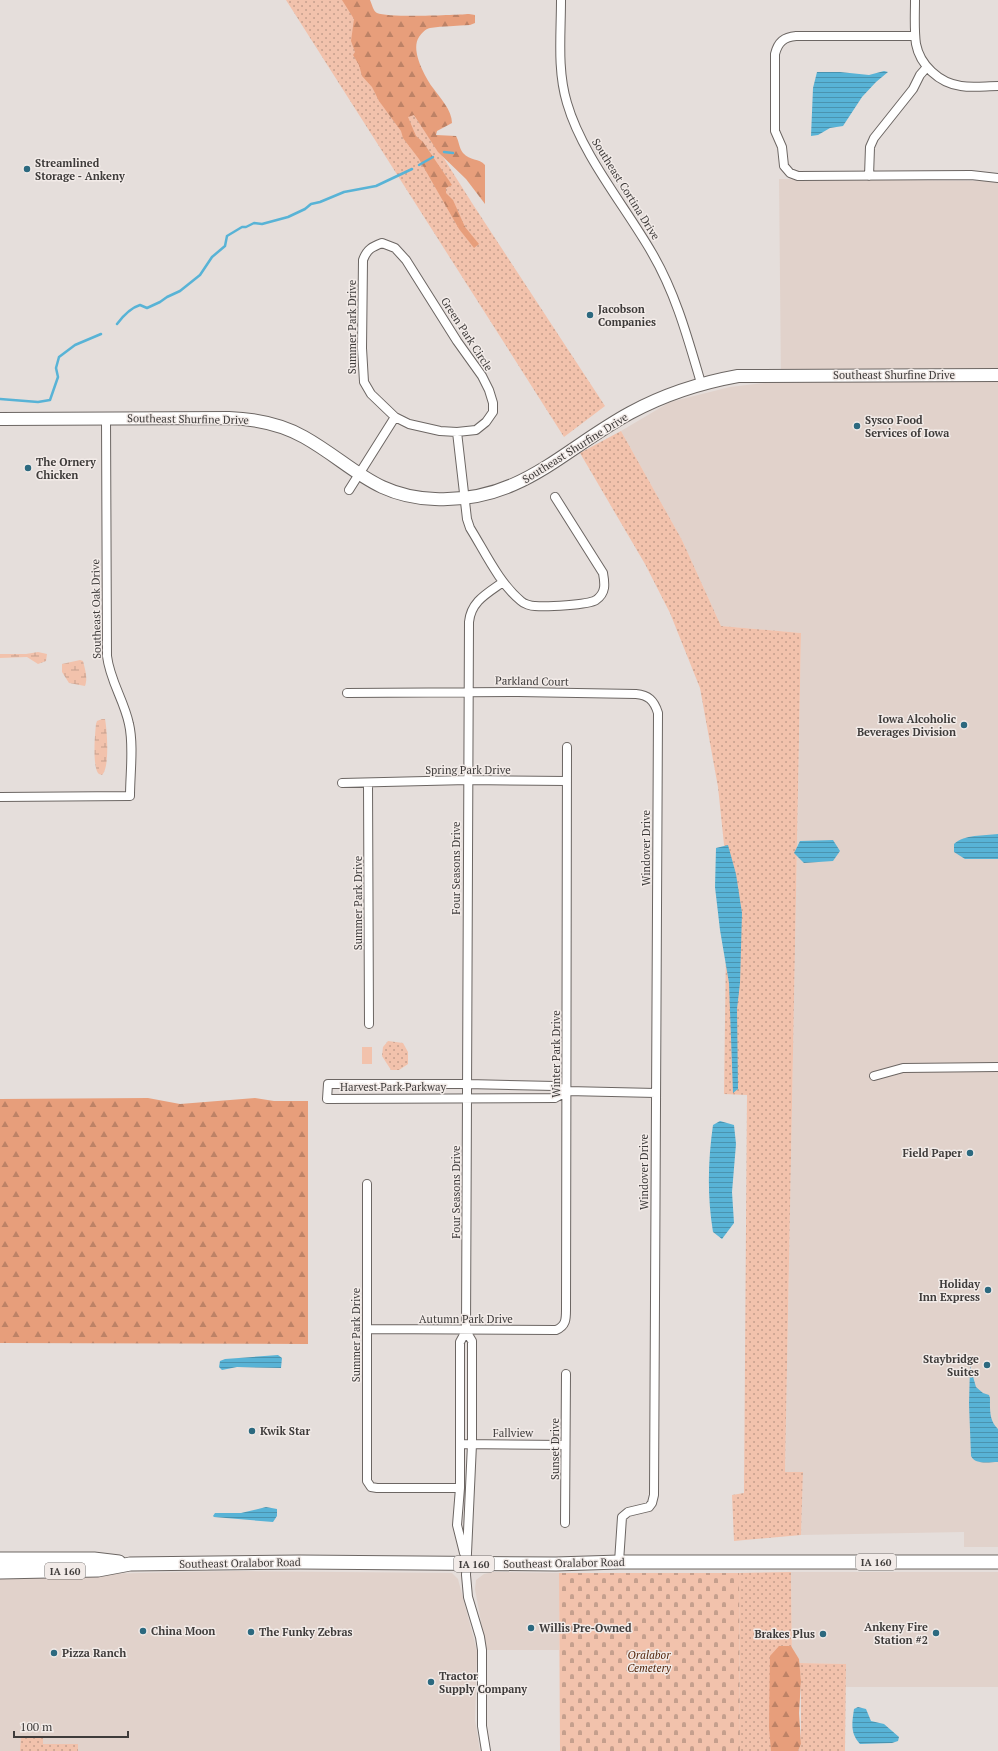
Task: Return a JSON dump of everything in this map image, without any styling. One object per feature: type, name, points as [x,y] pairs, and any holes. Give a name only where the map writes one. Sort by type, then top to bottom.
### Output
[{"type":"main road","name":"Southeast Oralabor Road","points":[[0,1558],[94,1559],[130,1564],[300,1562],[570,1564],[619,1562],[998,1562]]},
{"type":"main road","name":"Southeast Oralabor Road","points":[[0,1572],[98,1570],[130,1564]]},
{"type":"street","name":"Southeast Cortina Drive","points":[[561,0],[562,77],[567,102],[573,120],[586,147],[642,234],[664,274],[676,302],[701,383]]},
{"type":"street","points":[[915,0],[915,36],[919,53],[927,67],[942,79],[955,85],[998,86]]},
{"type":"street","points":[[915,36],[796,36],[784,39],[777,47],[775,54],[775,131],[782,147],[784,166],[788,171],[798,176],[971,175],[998,178]]},
{"type":"street","points":[[869,176],[870,147],[874,138],[913,89],[920,75],[927,67]]},
{"type":"street","name":"Summer Park Drive","points":[[382,243],[370,248],[363,260],[362,348],[364,382],[371,394],[395,417],[409,424],[426,429],[457,432]]},
{"type":"street","name":"Green Park Circle","points":[[382,243],[395,248],[406,260],[462,348],[482,376],[489,390],[493,403],[493,412],[486,422],[476,430],[457,432]]},
{"type":"street","name":"Southeast Shurfine Drive","points":[[0,419],[229,418],[260,421],[291,430],[305,437],[358,474],[380,487],[415,497],[436,500],[465,499],[489,494],[513,486],[532,476],[630,413],[682,389],[701,383],[738,376],[998,375]]},
{"type":"street","points":[[349,490],[395,417]]},
{"type":"street","name":"Southeast Oak Drive","points":[[0,797],[130,796],[130,726],[124,706],[110,673],[107,656],[106,418]]},
{"type":"street","points":[[457,432],[467,519],[470,528],[503,582],[522,603],[533,606],[585,604],[596,601],[603,593],[606,585],[603,573],[555,497]]},
{"type":"street","name":"Four Seasons Drive","points":[[466,1564],[457,1525],[460,1488],[460,1342],[466,1331],[470,615],[473,606],[479,599],[503,582]]},
{"type":"street","name":"Parkland Court","points":[[347,693],[469,692],[644,695],[651,699],[658,713],[658,762]]},
{"type":"street","name":"Winter Park Drive","points":[[564,1325],[566,1310],[567,747]]},
{"type":"street","name":"Windover Drive","points":[[619,1562],[622,1517],[628,1512],[649,1507],[652,1503],[654,1495],[658,762]]},
{"type":"street","name":"Spring Park Drive","points":[[342,783],[468,780],[567,781]]},
{"type":"street","name":"Summer Park Drive","points":[[368,783],[369,1024]]},
{"type":"street","points":[[874,1076],[903,1068],[998,1067]]},
{"type":"street","name":"Harvest Park Parkway","points":[[567,1091],[555,1098],[328,1099],[328,1084],[467,1084],[555,1086],[567,1091],[656,1093]]},
{"type":"street","name":"Summer Park Drive","points":[[367,1184],[366,1477],[369,1485],[377,1488],[460,1488]]},
{"type":"street","name":"Autumn Park Drive","points":[[367,1330],[556,1330],[564,1325]]},
{"type":"street","name":"Four Seasons Drive","points":[[466,1331],[472,1342],[472,1444],[466,1564]]},
{"type":"street","name":"Sunset Drive","points":[[566,1374],[566,1523]]},
{"type":"street","name":"Fallview","points":[[460,1444],[566,1445]]},
{"type":"street","points":[[466,1564],[468,1597],[480,1637],[482,1650],[482,1726],[486,1751]]},
{"type":"shaded area","points":[[779,179],[998,181],[998,1547],[964,1547],[964,1532],[801,1535],[803,1472],[785,1472],[801,633],[721,626],[682,540],[621,431],[670,402],[730,387],[781,381]]},
{"type":"shaded area","points":[[235,1571],[452,1573],[458,1579],[477,1651],[475,1720],[480,1751],[0,1751],[0,1576]]},
{"type":"shaded area","points":[[493,1572],[559,1573],[559,1650],[486,1650],[475,1589],[476,1580],[484,1574]]},
{"type":"shaded area","points":[[791,1572],[998,1572],[998,1687],[846,1687],[846,1664],[799,1663],[799,1659],[792,1649]]},
{"type":"green space","points":[[286,0],[344,0],[472,203],[605,406],[564,437]]},
{"type":"green space","points":[[342,0],[370,0],[376,12],[383,15],[475,15],[475,23],[470,25],[427,29],[419,37],[416,49],[417,56],[423,70],[450,113],[452,123],[437,131],[436,135],[456,136],[463,153],[466,156],[480,161],[485,165],[485,204],[466,179],[438,152],[414,115],[408,117],[416,136],[423,142],[452,185],[446,188],[446,193],[453,200],[465,227],[479,244],[474,248],[459,229],[419,159],[403,138],[401,131],[379,101],[372,87],[362,76],[359,65],[353,55],[355,52],[351,41],[354,19]]},
{"type":"green space","points":[[621,431],[682,540],[721,626],[801,633],[785,1472],[803,1472],[801,1535],[734,1541],[732,1495],[744,1493],[747,1095],[724,1094],[727,873],[718,787],[700,688],[670,613],[645,564],[580,453]]},
{"type":"green space","points":[[38,652],[47,654],[46,661],[38,664],[27,657],[0,658],[0,654],[26,654]]},
{"type":"green space","points":[[80,660],[83,661],[85,670],[85,686],[69,683],[62,672],[62,664]]},
{"type":"green space","points":[[105,719],[107,757],[105,771],[102,775],[99,774],[95,765],[94,750],[96,724],[97,721]]},
{"type":"green space","points":[[388,1041],[403,1043],[408,1052],[408,1064],[399,1070],[391,1070],[382,1056],[383,1047]]},
{"type":"green space","points":[[362,1047],[372,1047],[372,1064],[362,1064]]},
{"type":"green space","points":[[148,1098],[180,1104],[255,1098],[274,1101],[308,1101],[308,1344],[0,1343],[0,1099]]},
{"type":"green space","points":[[791,1572],[793,1751],[740,1751],[739,1573]]},
{"type":"green space","name":"Oralabor Cemetery","points":[[559,1573],[739,1573],[740,1751],[560,1751]]},
{"type":"green space","points":[[779,1646],[791,1646],[799,1659],[801,1681],[799,1713],[801,1744],[798,1751],[771,1751],[769,1727],[770,1656]]},
{"type":"green space","points":[[799,1663],[846,1664],[845,1751],[798,1751],[801,1744],[801,1681]]},
{"type":"green space","points":[[21,1736],[43,1736],[43,1744],[78,1744],[78,1751],[20,1751]]},
{"type":"water","points":[[884,71],[888,72],[862,97],[843,126],[830,128],[818,135],[811,136],[813,88],[817,72],[840,72],[869,75]]},
{"type":"water","points":[[998,834],[998,859],[965,859],[954,852],[954,844],[963,838]]},
{"type":"water","points":[[833,840],[840,851],[833,861],[804,863],[794,853],[800,841]]},
{"type":"water","points":[[728,845],[736,874],[742,913],[740,983],[737,1009],[738,1089],[733,1093],[729,983],[720,930],[715,887],[716,848]]},
{"type":"water","points":[[720,1121],[734,1125],[736,1144],[732,1192],[734,1223],[722,1239],[713,1232],[709,1192],[709,1165],[713,1125]]},
{"type":"water","points":[[278,1355],[282,1358],[281,1368],[237,1367],[222,1370],[219,1367],[220,1361],[225,1359]]},
{"type":"water","points":[[970,1366],[976,1387],[983,1393],[989,1395],[990,1398],[990,1411],[992,1419],[998,1429],[998,1462],[979,1462],[971,1456],[969,1404]]},
{"type":"water","points":[[266,1507],[277,1509],[277,1516],[273,1522],[213,1516],[215,1513],[241,1513]]},
{"type":"water","points":[[858,1707],[866,1709],[871,1721],[884,1724],[899,1737],[898,1741],[892,1743],[860,1744],[852,1728],[854,1709]]},
{"type":"waterway","points":[[444,152],[453,153]]},
{"type":"waterway","points":[[419,165],[433,157]]},
{"type":"waterway","points":[[117,324],[136,306],[140,305],[147,308],[180,291],[200,275],[212,257],[225,246],[227,236],[242,227],[246,227],[254,223],[262,224],[288,217],[305,209],[311,204],[344,192],[376,186],[412,169]]},
{"type":"waterway","points":[[0,399],[38,402],[50,400],[58,377],[56,368],[59,357],[75,345],[101,334]]},
{"type":"place","name":"Streamlined Storage - Ankeny","points":[[27,169]]},
{"type":"place","name":"Jacobson Companies","points":[[590,315]]},
{"type":"place","name":"Sysco Food Services of Iowa","points":[[857,426]]},
{"type":"place","name":"The Ornery Chicken","points":[[28,468]]},
{"type":"place","name":"Iowa Alcoholic Beverages Division","points":[[964,725]]},
{"type":"place","name":"Field Paper","points":[[970,1153]]},
{"type":"place","name":"Holiday Inn Express","points":[[988,1290]]},
{"type":"place","name":"Staybridge Suites","points":[[987,1365]]},
{"type":"place","name":"Kwik Star","points":[[252,1431]]},
{"type":"place","name":"Willis Pre-Owned","points":[[531,1628]]},
{"type":"place","name":"China Moon","points":[[143,1631]]},
{"type":"place","name":"The Funky Zebras","points":[[251,1632]]},
{"type":"place","name":"Ankeny Fire Station #2","points":[[936,1633]]},
{"type":"place","name":"Brakes Plus","points":[[823,1634]]},
{"type":"place","name":"Pizza Ranch","points":[[54,1653]]},
{"type":"place","name":"Tractor Supply Company","points":[[431,1682]]}]
